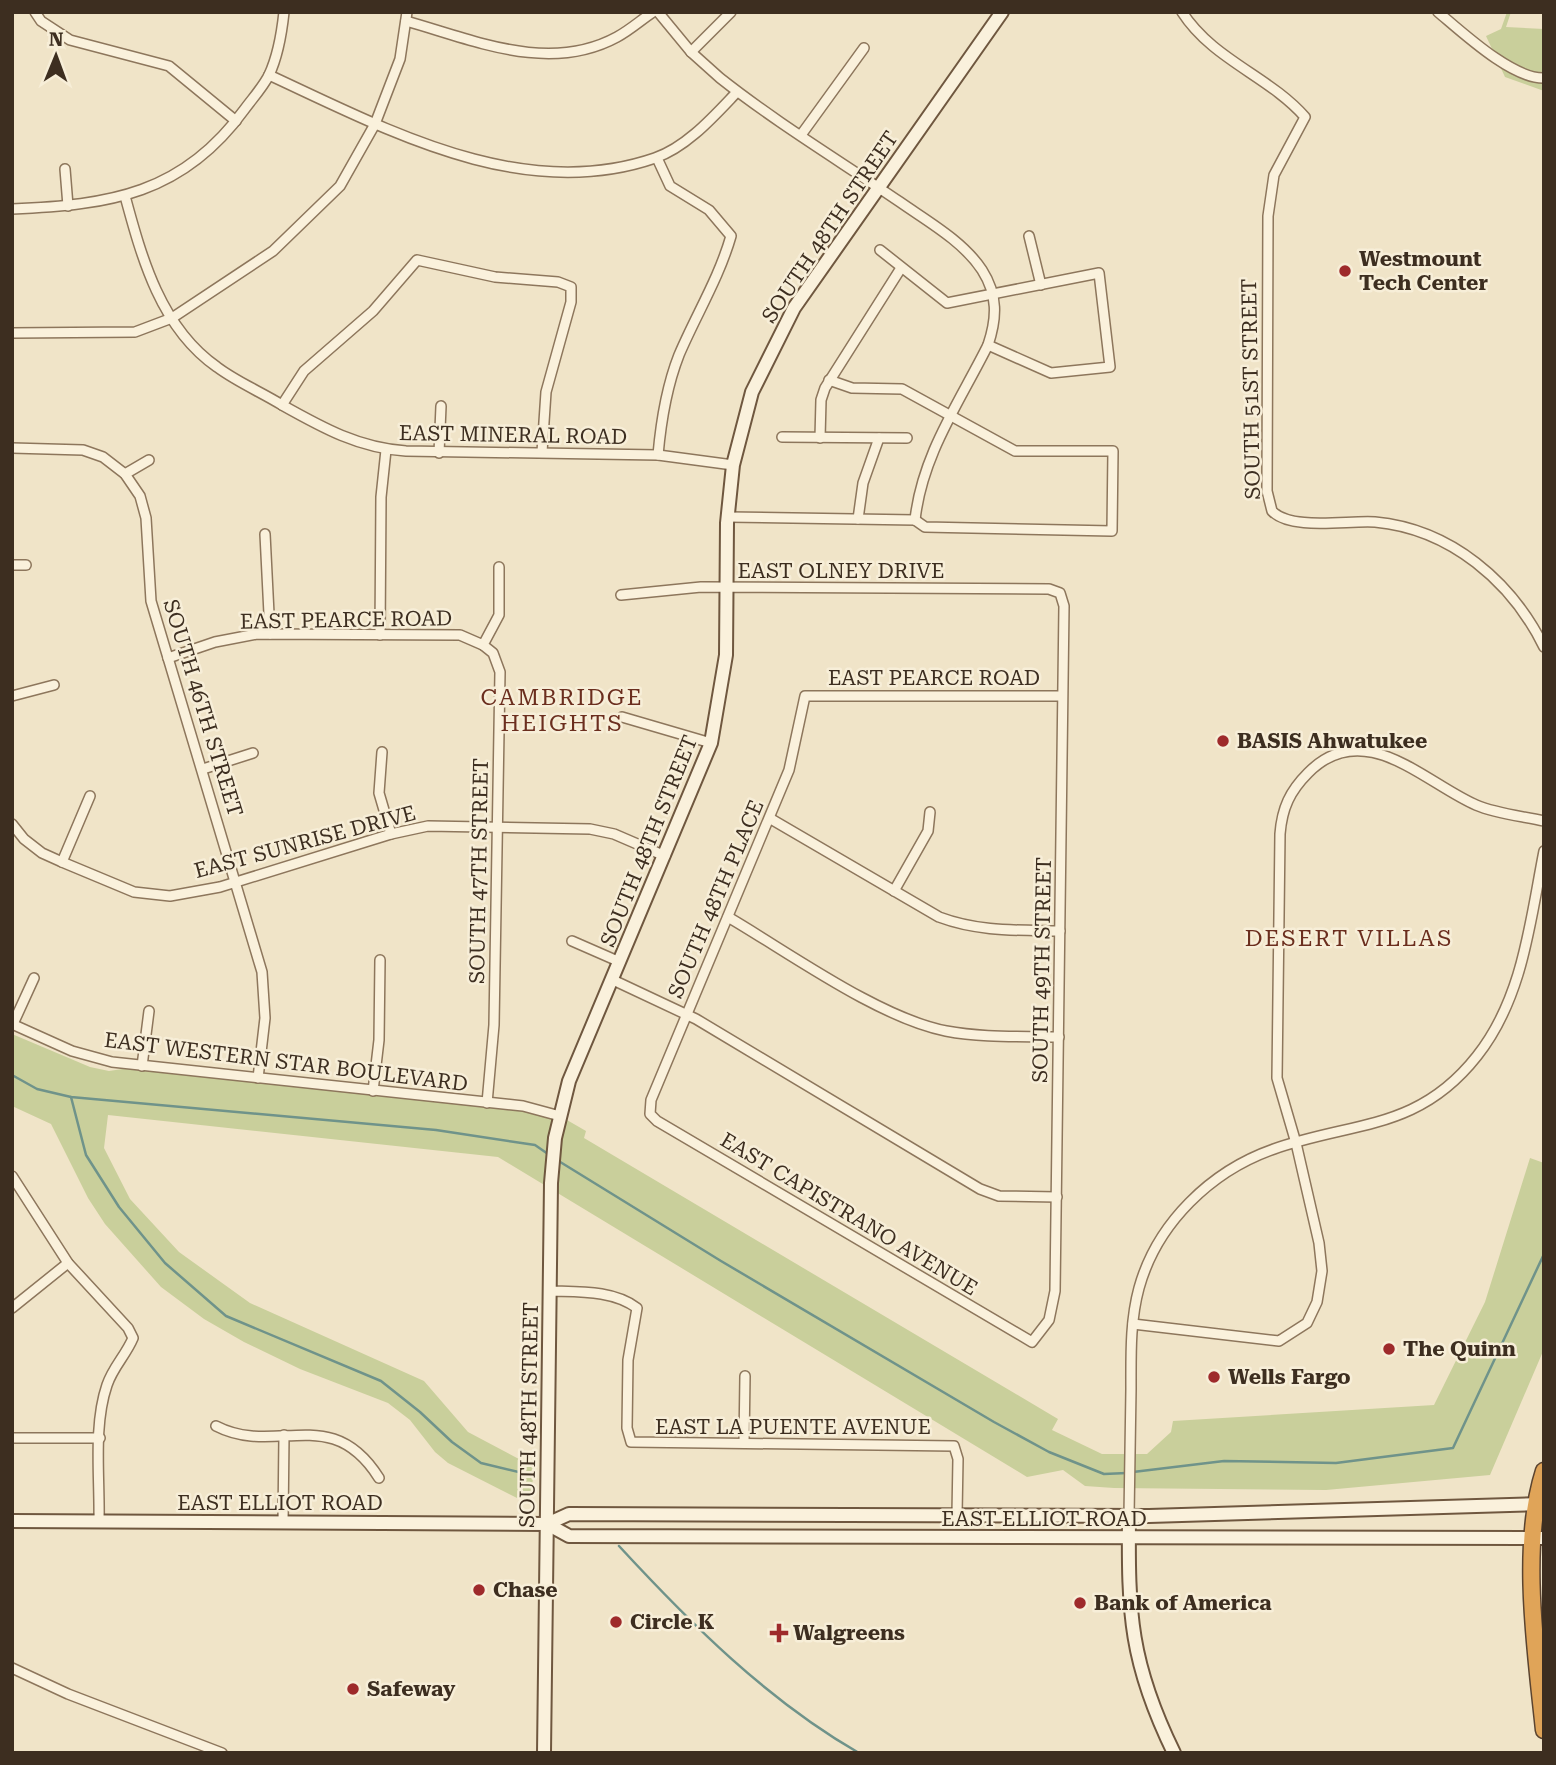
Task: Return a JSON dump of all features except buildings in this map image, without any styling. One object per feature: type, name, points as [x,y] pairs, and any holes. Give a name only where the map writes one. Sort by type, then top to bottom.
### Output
[{"type":"highway","points":[[1544,1471],[1540,1504],[1535,1639],[1544,1730]]},
{"type":"main road","name":"SOUTH 48TH STREET","points":[[544,1753],[552,1170],[555,1138],[569,1081],[666,856],[711,743],[722,690],[728,517],[733,465],[752,392],[778,335],[1002,12]]},
{"type":"main road","name":"EAST ELLIOT ROAD","points":[[12,1521],[547,1524],[569,1514],[1129,1516],[1540,1504]]},
{"type":"main road","points":[[805,1537],[806,1516]]},
{"type":"main road","points":[[1129,1516],[1128,1600],[1136,1655],[1149,1697],[1174,1753]]},
{"type":"main road","name":"EAST ELLIOT ROAD","points":[[547,1524],[569,1536],[1539,1538]]},
{"type":"street","points":[[35,12],[41,21],[70,40],[169,66],[236,121]]},
{"type":"street","points":[[12,209],[68,206],[125,196],[183,172],[217,145],[269,75],[284,12]]},
{"type":"street","points":[[12,333],[135,332],[172,318],[273,251],[340,186],[375,124],[400,59],[407,16],[520,52],[570,53],[618,37],[656,12],[691,52],[737,92],[945,233],[981,268],[993,295],[997,315],[988,345],[950,415],[923,475],[915,520]]},
{"type":"street","points":[[691,52],[731,12]]},
{"type":"street","name":"SOUTH 51ST STREET","points":[[1182,12],[1198,35],[1233,64],[1291,100],[1305,117],[1273,175],[1268,216],[1267,491],[1272,511],[1287,522],[1390,525],[1443,543],[1496,578],[1523,610],[1544,647]]},
{"type":"street","points":[[1438,12],[1498,59],[1543,78]]},
{"type":"street","points":[[801,135],[864,48]]},
{"type":"street","points":[[269,75],[375,124],[449,153],[551,172],[608,169],[657,158],[703,128],[737,92]]},
{"type":"street","points":[[657,158],[670,186],[709,210],[731,236],[724,260],[678,357],[662,411],[658,456]]},
{"type":"street","points":[[65,169],[68,206]]},
{"type":"street","name":"EAST MINERAL ROAD","points":[[125,196],[146,269],[156,294],[172,318],[216,367],[333,434],[386,450],[658,456],[733,465]]},
{"type":"street","points":[[1029,236],[1041,285]]},
{"type":"street","points":[[880,250],[947,303],[1099,273],[1110,367],[1051,373],[988,345]]},
{"type":"street","points":[[282,405],[304,371],[373,311],[417,260],[495,277],[558,282],[571,287],[571,302],[546,392],[542,452]]},
{"type":"street","points":[[820,438],[821,400],[829,380],[901,268]]},
{"type":"street","points":[[728,517],[915,520],[925,527],[1112,531],[1113,451],[1015,451],[902,389],[852,388],[829,380]]},
{"type":"street","points":[[439,453],[441,406]]},
{"type":"street","points":[[782,438],[907,438]]},
{"type":"street","points":[[858,519],[863,483],[878,438]]},
{"type":"street","points":[[12,449],[83,450],[103,457],[125,474],[149,460]]},
{"type":"street","points":[[380,635],[381,497],[386,450]]},
{"type":"street","name":"SOUTH 46TH STREET","points":[[125,474],[140,496],[146,518],[151,601],[255,941],[265,993],[258,1077]]},
{"type":"street","points":[[265,534],[270,634]]},
{"type":"street","points":[[12,565],[26,565]]},
{"type":"street","points":[[483,645],[499,615],[499,567]]},
{"type":"street","name":"EAST OLNEY DRIVE","points":[[621,595],[677,588],[727,587],[1049,589],[1060,593]]},
{"type":"street","name":"SOUTH 49TH STREET","points":[[1032,1342],[1049,1320],[1053,1305],[1057,1197],[1064,606],[1060,593]]},
{"type":"street","name":"EAST PEARCE ROAD","points":[[168,658],[234,637],[270,634],[460,635],[483,645]]},
{"type":"street","name":"SOUTH 47TH STREET","points":[[483,645],[493,653],[500,672],[494,1025],[487,1103]]},
{"type":"street","points":[[12,696],[54,685]]},
{"type":"street","name":"EAST PEARCE ROAD","points":[[805,696],[1062,696]]},
{"type":"street","name":"SOUTH 48TH PLACE","points":[[650,1114],[651,1100],[685,1014],[771,818],[792,761],[805,696]]},
{"type":"street","points":[[622,717],[711,743]]},
{"type":"street","points":[[1133,1324],[1269,1341],[1289,1337],[1307,1323],[1317,1302],[1322,1261],[1296,1143],[1277,1078],[1282,813],[1298,783],[1312,769],[1334,756],[1361,751],[1376,752],[1417,770],[1474,804],[1544,821]]},
{"type":"street","points":[[382,752],[379,793],[391,834]]},
{"type":"street","points":[[203,769],[253,753]]},
{"type":"street","points":[[62,862],[90,796]]},
{"type":"street","points":[[894,891],[928,831],[930,812]]},
{"type":"street","points":[[771,818],[894,891],[962,926],[986,930],[1060,931]]},
{"type":"street","name":"EAST SUNRISE DRIVE","points":[[12,824],[24,839],[42,853],[134,892],[170,896],[236,881],[391,834],[428,826],[590,829],[614,834],[666,856]]},
{"type":"street","points":[[1129,1516],[1133,1324],[1139,1287],[1150,1259],[1167,1231],[1186,1207],[1229,1170],[1275,1149],[1367,1127],[1403,1114],[1439,1091],[1474,1060],[1508,1006],[1521,965],[1544,851]]},
{"type":"street","points":[[728,917],[884,1008],[915,1022],[981,1036],[1059,1037]]},
{"type":"street","points":[[572,941],[620,962]]},
{"type":"street","points":[[373,1091],[379,1040],[380,960]]},
{"type":"street","points":[[13,1024],[34,978]]},
{"type":"street","points":[[613,980],[685,1014],[980,1189],[999,1196],[1057,1197]]},
{"type":"street","points":[[142,1066],[149,1011]]},
{"type":"street","name":"EAST WESTERN STAR BOULEVARD","points":[[13,1024],[72,1051],[112,1062],[523,1106],[560,1116]]},
{"type":"street","name":"EAST CAPISTRANO AVENUE","points":[[650,1114],[657,1121],[1032,1342]]},
{"type":"street","points":[[12,1176],[68,1263],[128,1328],[133,1338],[107,1383],[100,1438],[99,1521]]},
{"type":"street","points":[[12,1308],[68,1263]]},
{"type":"street","name":"EAST LA PUENTE AVENUE","points":[[550,1291],[589,1292],[628,1301],[637,1308],[628,1360],[627,1428],[631,1442],[954,1446],[958,1460],[957,1514]]},
{"type":"street","points":[[744,1443],[745,1376]]},
{"type":"street","points":[[216,1426],[231,1434],[322,1436],[343,1441],[367,1460],[379,1478]]},
{"type":"street","points":[[283,1523],[284,1435]]},
{"type":"street","points":[[12,1438],[100,1438]]},
{"type":"street","points":[[12,1668],[68,1694],[222,1753]]},
{"type":"green space","points":[[1507,12],[1511,12],[1506,27],[1544,29],[1544,91],[1505,77],[1486,36],[1501,29]]},
{"type":"green space","points":[[12,1034],[90,1067],[109,1071],[142,1066],[523,1106],[560,1116],[586,1131],[584,1138],[1058,1419],[1052,1430],[1102,1454],[1147,1454],[1171,1432],[1173,1421],[1434,1405],[1485,1302],[1530,1158],[1544,1163],[1544,1349],[1490,1475],[1326,1490],[1085,1486],[1063,1470],[1027,1477],[498,1157],[108,1115],[104,1148],[130,1199],[179,1252],[250,1303],[424,1381],[468,1432],[534,1467],[531,1498],[520,1496],[519,1499],[448,1463],[435,1452],[410,1420],[388,1403],[300,1369],[244,1342],[204,1319],[161,1287],[105,1224],[88,1198],[51,1124],[12,1106]]},
{"type":"waterway","points":[[12,1075],[37,1089],[71,1097],[436,1130],[535,1145],[548,1154]]},
{"type":"waterway","points":[[71,1097],[86,1155],[119,1207],[165,1263],[226,1316],[381,1381],[452,1442],[481,1463],[527,1474]]},
{"type":"waterway","points":[[557,1160],[721,1261],[994,1422],[1049,1452],[1104,1474],[1127,1473]]},
{"type":"waterway","points":[[1133,1472],[1224,1461],[1336,1463],[1453,1448],[1544,1254]]},
{"type":"waterway","points":[[619,1546],[731,1659],[793,1709],[859,1753]]},
{"type":"place","name":"Westmount Tech Center","points":[[1345,271]]},
{"type":"place","name":"BASIS Ahwatukee","points":[[1223,741]]},
{"type":"place","name":"The Quinn","points":[[1389,1349]]},
{"type":"place","name":"Wells Fargo","points":[[1214,1377]]},
{"type":"place","name":"Chase","points":[[479,1590]]},
{"type":"place","name":"Bank of America","points":[[1080,1603]]},
{"type":"place","name":"Circle K","points":[[616,1622]]},
{"type":"place","name":"Walgreens","points":[[779,1633]]},
{"type":"place","name":"Safeway","points":[[353,1689]]},
{"type":"district","name":"CAMBRIDGE HEIGHTS","points":[[562,710]]},
{"type":"district","name":"DESERT VILLAS","points":[[1349,938]]}]
